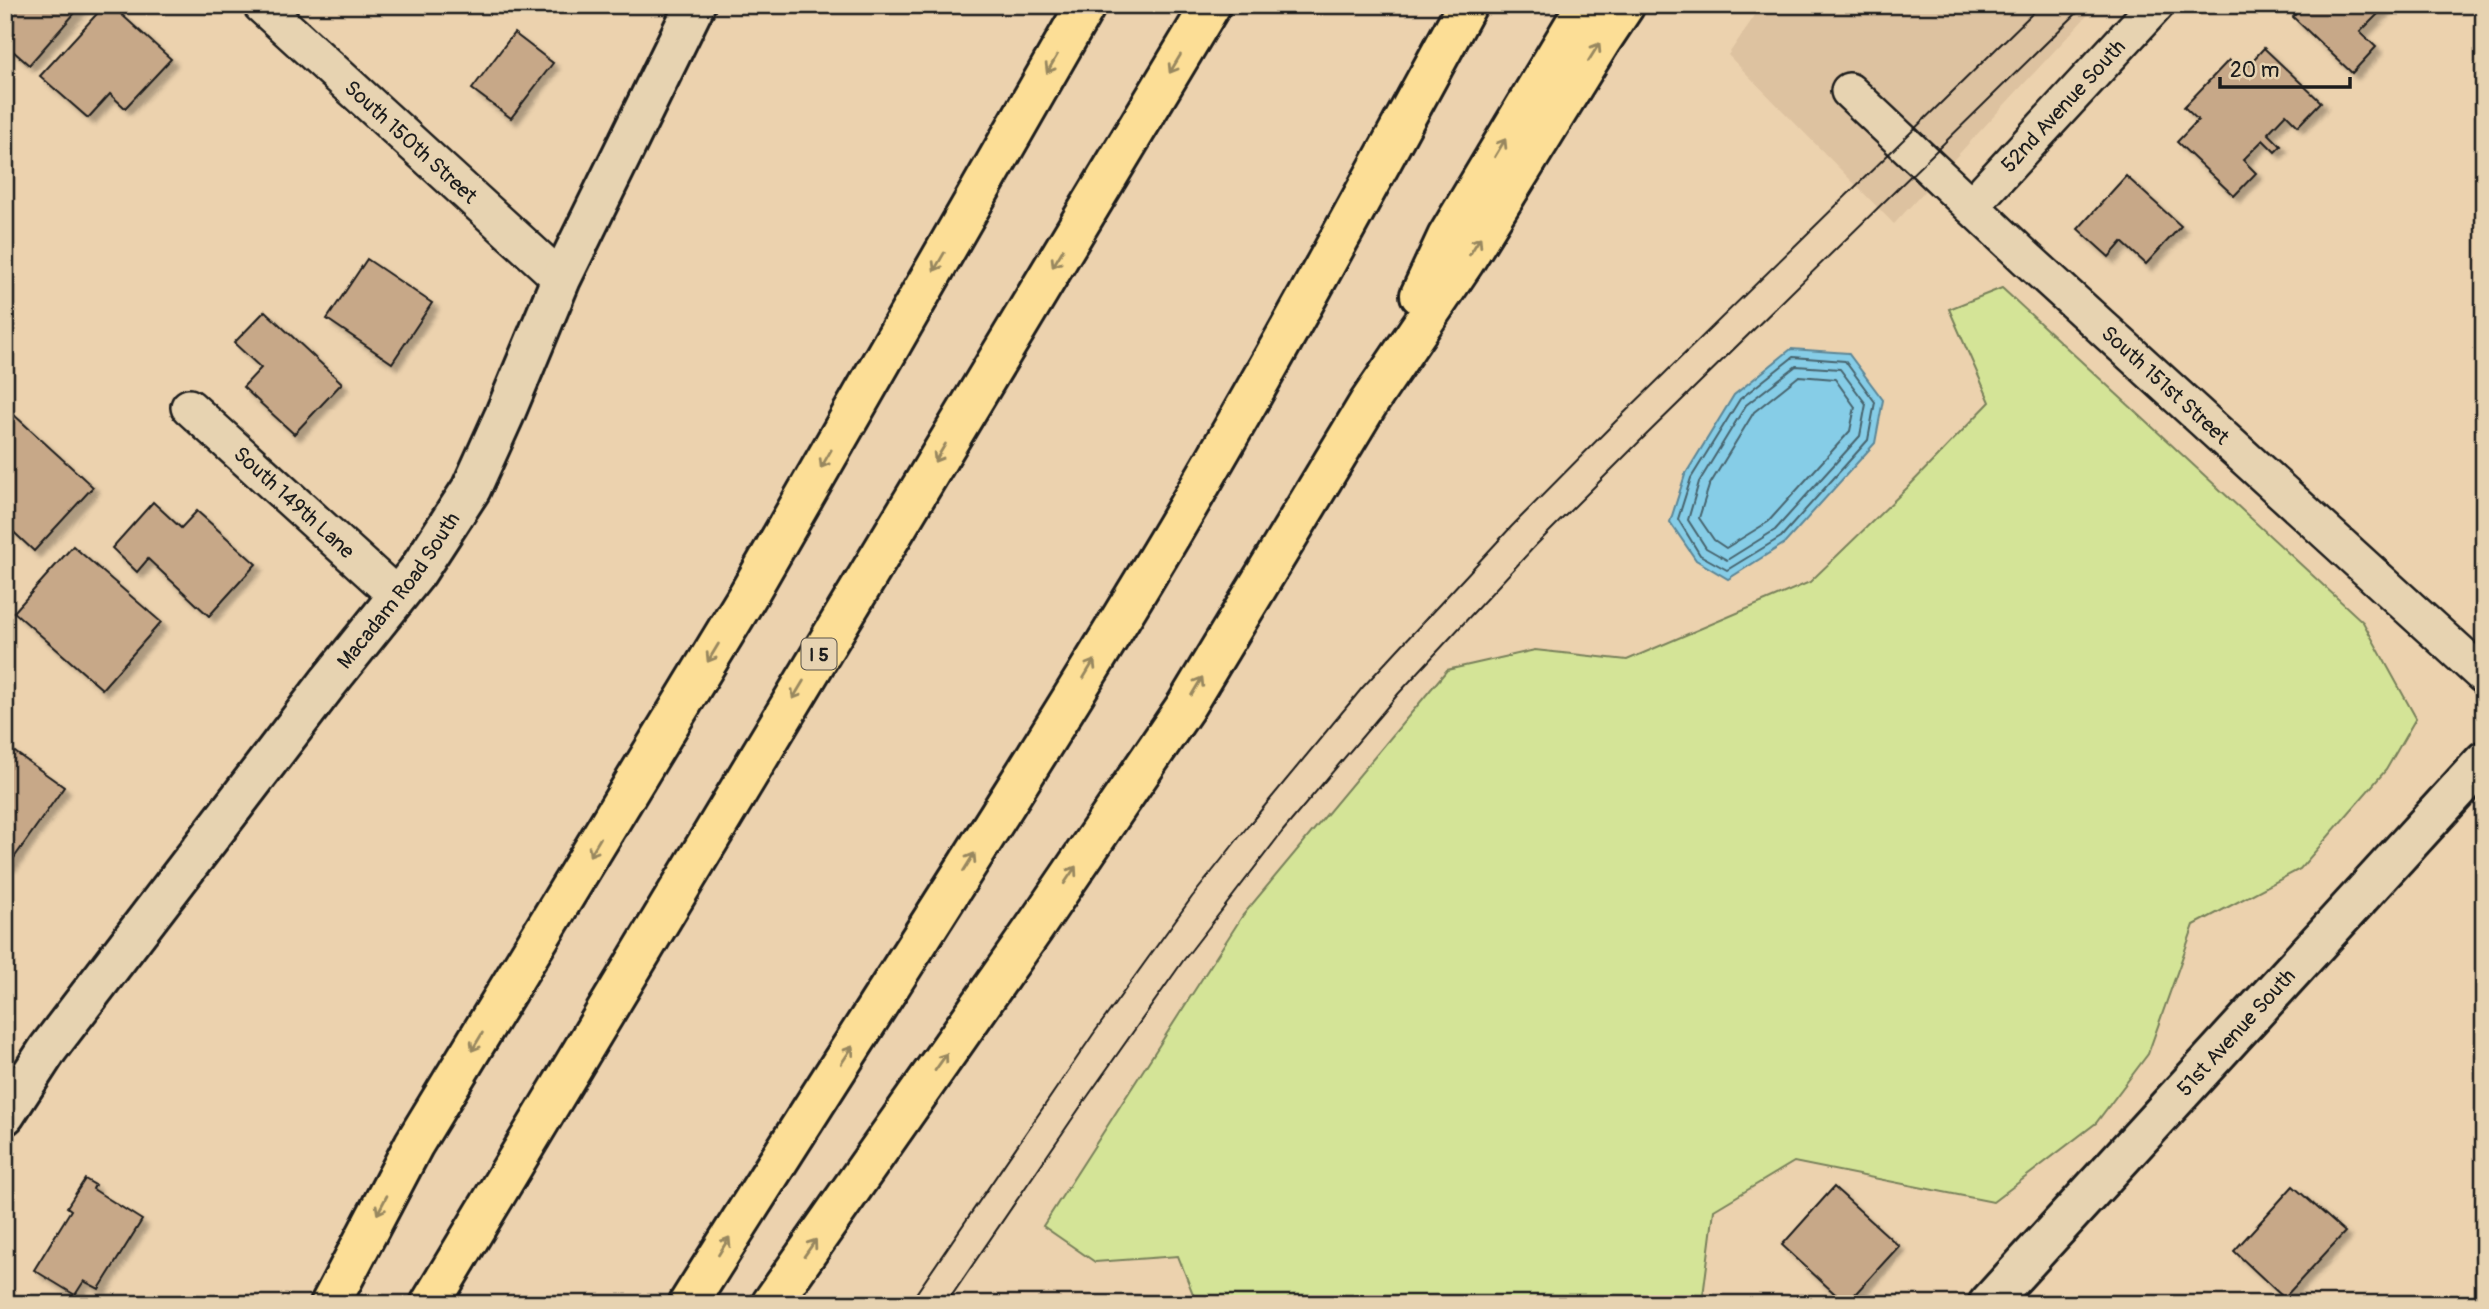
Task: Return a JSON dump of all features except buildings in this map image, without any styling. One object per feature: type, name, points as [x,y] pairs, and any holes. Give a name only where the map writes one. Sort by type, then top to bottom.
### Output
[{"type":"highway","points":[[330,1304],[414,1144],[748,595],[1086,5]]},
{"type":"highway","name":"I 5","points":[[430,1304],[1211,5]]},
{"type":"highway","points":[[688,1304],[906,963],[1175,528],[1317,279],[1467,5]]},
{"type":"highway","points":[[1367,404],[1447,237],[1586,5]]},
{"type":"highway","points":[[771,1304],[1033,930],[1185,707],[1367,404],[1465,261],[1625,5]]},
{"type":"street","name":"South 150th Street","points":[[261,5],[561,279]]},
{"type":"street","name":"Macadam Road South","points":[[5,1115],[57,1038],[327,684],[417,572],[471,489],[561,279],[695,5]]},
{"type":"street","name":"52nd Avenue South","points":[[1971,206],[2156,5]]},
{"type":"street","name":"South 151st Street","points":[[1849,91],[2484,676]]},
{"type":"street","name":"South 149th Lane","points":[[189,407],[398,597]]},
{"type":"street","name":"51st Avenue South","points":[[1988,1304],[2484,761]]},
{"type":"shaded area","points":[[1762,5],[2097,5],[1894,224],[1728,55]]},
{"type":"green space","points":[[2002,288],[2363,622],[2416,718],[2386,770],[2300,869],[2194,925],[2148,1054],[2096,1123],[1993,1202],[1794,1162],[1714,1210],[1702,1304],[1197,1304],[1178,1256],[1095,1262],[1043,1226],[1243,915],[1447,670],[1535,650],[1627,660],[1810,582],[1907,488],[1990,402],[1949,309]]},
{"type":"water","points":[[1791,349],[1848,353],[1883,400],[1875,443],[1785,543],[1728,579],[1696,560],[1670,522],[1685,475],[1734,395]]},
{"type":"tram line","points":[[909,1304],[1094,1033],[1192,897],[1363,687],[1512,526],[1619,418],[2041,5]]},
{"type":"tram line","points":[[946,1304],[1183,961],[1282,832],[1399,693],[1536,545],[2085,5]]}]
